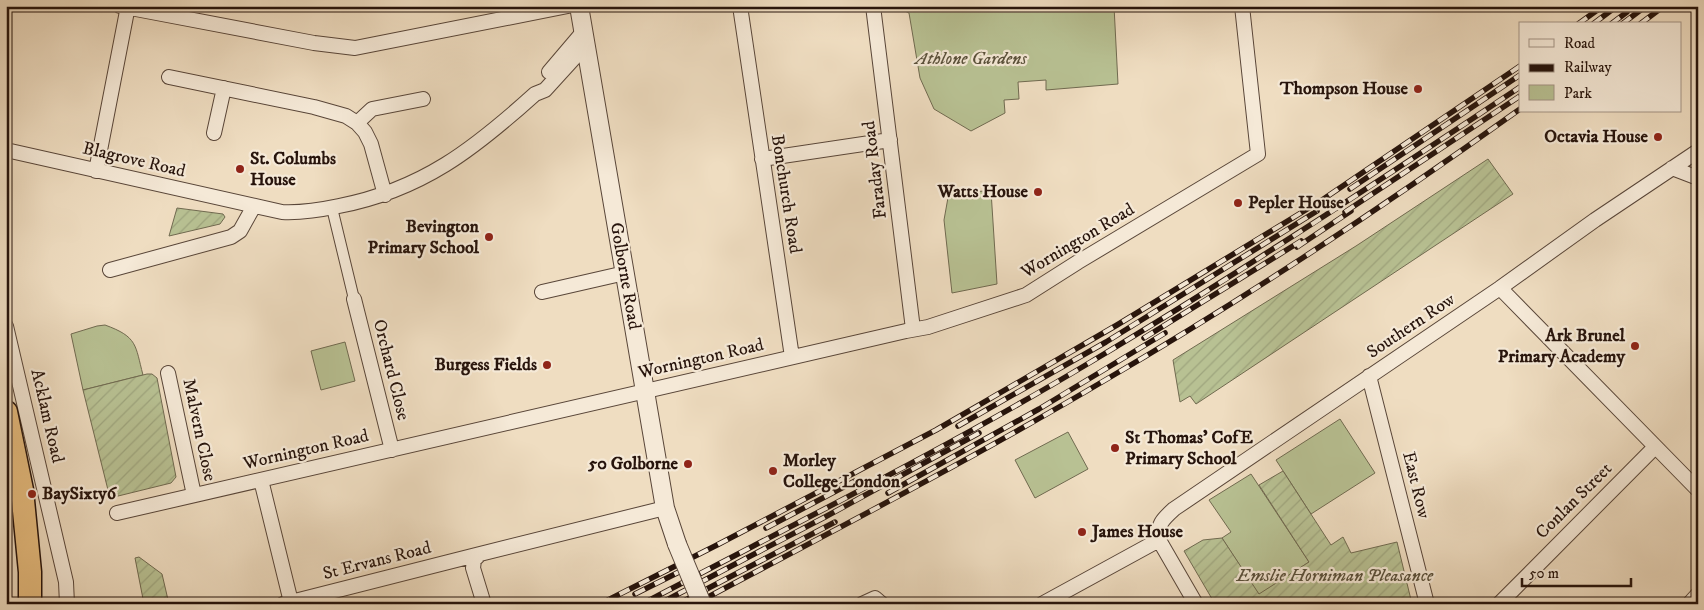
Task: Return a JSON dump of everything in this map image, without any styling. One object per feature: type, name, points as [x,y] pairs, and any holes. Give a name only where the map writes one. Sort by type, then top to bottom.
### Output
[{"type":"highway","points":[[6,412],[22,490],[30,572],[30,604]]},
{"type":"street","points":[[96,171],[125,7],[356,48],[568,6]]},
{"type":"street","name":"Golborne Road","points":[[579,6],[665,508],[702,604]]},
{"type":"street","name":"Bonchurch Road","points":[[740,6],[792,357]]},
{"type":"street","name":"Faraday Road","points":[[874,6],[913,329]]},
{"type":"street","name":"Wornington Road","points":[[117,513],[928,327],[1026,295],[1258,154],[1242,6]]},
{"type":"street","name":"Blagrove Road","points":[[6,150],[282,212],[332,208],[385,195],[422,180],[463,154],[483,140],[535,94],[538,86],[584,38]]},
{"type":"street","points":[[170,77],[314,107],[346,116],[357,123],[365,132],[371,144],[385,195]]},
{"type":"street","points":[[214,133],[224,88]]},
{"type":"street","points":[[357,123],[372,109],[423,99]]},
{"type":"street","points":[[762,159],[890,140]]},
{"type":"street","name":"Southern Row","points":[[1159,540],[1158,530],[1163,518],[1174,508],[1500,288],[1586,226],[1698,151]]},
{"type":"street","points":[[1672,168],[1698,178]]},
{"type":"street","points":[[110,270],[232,237],[240,231],[254,206]]},
{"type":"street","points":[[332,208],[354,299]]},
{"type":"street","points":[[542,292],[625,273]]},
{"type":"street","points":[[1500,288],[1698,490]]},
{"type":"street","name":"Orchard Close","points":[[354,299],[392,450]]},
{"type":"street","name":"Acklam Road","points":[[6,326],[66,582],[67,604]]},
{"type":"street","name":"Malvern Close","points":[[168,373],[194,495]]},
{"type":"street","name":"East Row","points":[[1369,376],[1427,604]]},
{"type":"street","name":"Conlan Street","points":[[1499,604],[1655,447]]},
{"type":"street","points":[[261,480],[287,603]]},
{"type":"street","name":"St Ervans Road","points":[[287,603],[477,557],[665,508]]},
{"type":"street","points":[[1042,604],[1159,540],[1196,604]]},
{"type":"street","points":[[477,557],[473,568],[484,604]]},
{"type":"street","points":[[1689,604],[1698,594]]},
{"type":"green space","name":"Athlone Gardens","points":[[895,6],[1114,6],[1118,84],[1046,90],[1046,80],[1018,82],[1019,99],[1004,100],[1005,113],[971,131],[934,109],[920,78],[909,13]]},
{"type":"green space","points":[[1488,159],[1513,194],[1196,404],[1190,396],[1180,402],[1173,360],[1356,246]]},
{"type":"green space","points":[[991,191],[997,284],[952,293],[944,220],[949,192]]},
{"type":"green space","points":[[177,208],[223,214],[225,217],[220,224],[169,236]]},
{"type":"green space","points":[[105,325],[124,334],[133,343],[143,375],[83,390],[71,334]]},
{"type":"green space","points":[[345,342],[355,381],[321,390],[311,351]]},
{"type":"green space","points":[[152,374],[157,378],[176,477],[171,483],[110,498],[83,390]]},
{"type":"green space","points":[[1340,419],[1375,473],[1311,514],[1276,460]]},
{"type":"green space","points":[[1068,432],[1088,469],[1035,498],[1015,460]]},
{"type":"green space","name":"Emslie Horniman Pleasance","points":[[1283,471],[1331,545],[1343,537],[1351,553],[1397,542],[1412,604],[1215,604],[1184,551],[1203,540],[1222,538],[1259,594],[1309,562],[1259,485]]},
{"type":"green space","points":[[1251,474],[1309,562],[1259,595],[1222,538],[1231,532],[1209,500]]},
{"type":"green space","points":[[139,557],[162,574],[169,604],[144,604],[135,558]]},
{"type":"railway","points":[[1581,22],[1603,6]]},
{"type":"railway","points":[[1596,22],[1617,6]]},
{"type":"railway","points":[[1625,22],[1646,6]]},
{"type":"railway","points":[[1643,22],[1664,6]]},
{"type":"railway","points":[[1614,22],[1627,12]]},
{"type":"railway","points":[[600,604],[936,430],[1117,325],[1322,200],[1519,67]]},
{"type":"railway","points":[[1350,189],[1519,76]]},
{"type":"railway","points":[[642,604],[923,457],[1089,363],[1198,297],[1306,228],[1519,88]]},
{"type":"railway","points":[[1345,212],[1519,97]]},
{"type":"railway","points":[[695,604],[954,466],[1160,348],[1316,249],[1519,110]]},
{"type":"railway","points":[[958,426],[1106,342],[1317,211]]},
{"type":"railway","points":[[1297,247],[1351,211]]},
{"type":"railway","points":[[1144,338],[1301,241]]},
{"type":"railway","points":[[888,493],[1039,409],[1165,333]]},
{"type":"railway","points":[[659,604],[825,517],[979,433]]},
{"type":"railway","points":[[766,528],[855,481]]},
{"type":"railway","points":[[678,604],[835,522]]},
{"type":"railway","points":[[635,594],[693,565]]},
{"type":"place","name":"Thompson House","points":[[1418,89]]},
{"type":"place","name":"Octavia House","points":[[1658,137]]},
{"type":"place","name":"St. Columbs House","points":[[240,169]]},
{"type":"place","name":"Watts House","points":[[1038,192]]},
{"type":"place","name":"Pepler House","points":[[1238,203]]},
{"type":"place","name":"Bevington Primary School","points":[[489,237]]},
{"type":"place","name":"Ark Brunel Primary Academy","points":[[1635,346]]},
{"type":"place","name":"Burgess Fields","points":[[547,365]]},
{"type":"place","name":"St Thomas' CofE Primary School","points":[[1115,448]]},
{"type":"place","name":"50 Golborne","points":[[688,464]]},
{"type":"place","name":"Morley College London","points":[[773,471]]},
{"type":"place","name":"BaySixty6","points":[[32,494]]},
{"type":"place","name":"James House","points":[[1082,532]]}]
